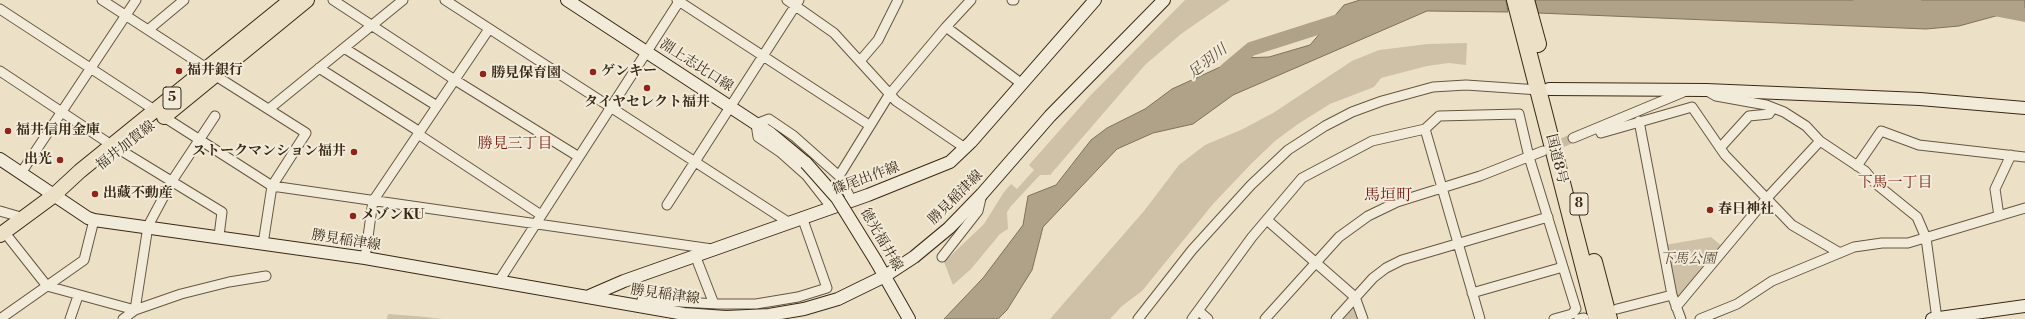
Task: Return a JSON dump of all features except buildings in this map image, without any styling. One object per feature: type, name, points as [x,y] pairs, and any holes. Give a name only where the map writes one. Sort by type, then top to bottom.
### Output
[{"type":"highway","name":"国道8号","points":[[1514,0],[1544,90],[1613,314]]},
{"type":"highway","name":"国道8号","points":[[1526,0],[1587,319]]},
{"type":"main road","name":"福井加賀線","points":[[212,72],[291,0]]},
{"type":"main road","name":"福井加賀線","points":[[5,236],[24,218],[53,196],[80,171],[118,148],[212,72],[307,0]]},
{"type":"main road","name":"淵上志比口線","points":[[567,0],[730,106],[806,163]]},
{"type":"main road","name":"篠尾出作線","points":[[587,297],[624,281],[712,249],[852,201],[941,167],[950,162],[966,148],[1095,0]]},
{"type":"main road","name":"勝見稲津線","points":[[0,159],[53,196],[88,218],[94,220],[148,226],[365,258],[684,314],[726,317],[769,315],[804,309],[838,299],[887,279],[949,228],[982,194],[1050,116],[1164,0]]},
{"type":"main road","points":[[1544,90],[1691,89],[1920,99],[2025,108]]},
{"type":"main road","name":"徳光福井線","points":[[806,163],[837,198],[887,279],[909,319]]},
{"type":"main road","points":[[1936,319],[2025,306]]},
{"type":"street","points":[[102,0],[306,133],[272,186],[263,244]]},
{"type":"street","points":[[21,173],[136,0]]},
{"type":"street","points":[[148,30],[184,0]]},
{"type":"street","points":[[333,0],[455,80],[579,156]]},
{"type":"street","points":[[269,108],[403,0]]},
{"type":"street","points":[[445,0],[695,160],[788,222]]},
{"type":"street","points":[[499,281],[679,0],[869,125]]},
{"type":"street","points":[[787,0],[797,3],[834,33],[889,95],[966,148]]},
{"type":"street","points":[[860,61],[878,40],[898,0]]},
{"type":"street","points":[[839,176],[869,125],[889,95],[946,27],[971,0]]},
{"type":"street","points":[[667,205],[797,3]]},
{"type":"street","points":[[0,10],[272,186],[373,201],[539,219],[712,249]]},
{"type":"street","points":[[946,27],[1022,84]]},
{"type":"street","points":[[365,258],[373,201],[489,29]]},
{"type":"street","points":[[344,48],[437,106]]},
{"type":"street","points":[[318,68],[419,133],[539,219]]},
{"type":"street","points":[[0,71],[118,148],[222,212],[219,236]]},
{"type":"street","points":[[1138,319],[1192,250],[1251,185],[1288,150],[1325,126],[1352,112],[1382,101],[1433,88],[1466,85],[1544,90]]},
{"type":"street","points":[[1573,138],[1691,89]]},
{"type":"street","points":[[1706,90],[1716,96],[1773,108],[1784,112],[1806,126],[1820,141],[1857,166],[1917,217],[1926,238],[1936,319]]},
{"type":"street","points":[[1599,128],[1601,133],[1692,107],[1720,148],[1792,225],[1840,253]]},
{"type":"street","points":[[1720,148],[1750,116],[1769,114],[1773,108]]},
{"type":"street","points":[[1192,319],[1267,220],[1302,178],[1372,140],[1424,129],[1439,116],[1519,114],[1529,157],[1576,309],[1572,314],[1554,319]]},
{"type":"street","points":[[135,310],[148,226],[172,181],[215,116]]},
{"type":"street","points":[[832,208],[807,176],[780,152],[758,137],[756,124],[768,119],[777,124],[839,176],[852,201]]},
{"type":"street","points":[[1639,121],[1672,295],[1681,319]]},
{"type":"street","points":[[1424,129],[1480,319]]},
{"type":"street","points":[[1857,166],[1881,131],[1918,145],[2025,157]]},
{"type":"street","points":[[1676,307],[1767,198],[1820,141]]},
{"type":"street","points":[[1265,319],[1340,237],[1368,216],[1397,202],[1480,176],[1543,151]]},
{"type":"street","points":[[1999,216],[1994,189],[2011,155]]},
{"type":"street","points":[[942,257],[978,210],[982,194]]},
{"type":"street","points":[[1700,319],[1737,304],[1772,281],[1840,253],[1867,244],[1908,243],[2025,208]]},
{"type":"street","points":[[0,210],[24,218]]},
{"type":"street","points":[[640,306],[642,300],[714,304],[756,304],[798,297],[826,288],[802,217]]},
{"type":"street","points":[[1336,319],[1354,297],[1373,278],[1386,268],[1402,260],[1548,217]]},
{"type":"street","points":[[0,319],[84,260],[94,220]]},
{"type":"street","points":[[1267,220],[1354,297],[1363,319]]},
{"type":"street","points":[[5,236],[47,286],[78,296],[135,310]]},
{"type":"street","points":[[696,255],[714,304]]},
{"type":"street","points":[[1472,293],[1563,267]]},
{"type":"street","points":[[123,319],[135,310],[181,294],[229,282],[266,276]]},
{"type":"street","points":[[1613,314],[1672,295]]},
{"type":"street","points":[[70,319],[78,296]]},
{"type":"street","points":[[1199,311],[1208,319]]},
{"type":"green space","points":[[1185,0],[1230,0],[1181,34],[1145,65],[1050,175],[1040,175],[1011,206],[1007,212],[1008,229],[1000,234],[971,269],[953,285],[944,262],[984,224],[1004,192],[1011,184],[1017,189],[1034,170],[1029,165],[1089,97]]},
{"type":"green space","points":[[1467,43],[1466,65],[1449,63],[1427,66],[1381,78],[1374,87],[1330,104],[1298,124],[1275,141],[1213,204],[1142,291],[1122,306],[1110,319],[1050,319],[1144,211],[1179,165],[1205,145],[1243,129],[1273,113],[1352,61],[1379,50],[1428,44]]},
{"type":"green space","name":"下馬公園","points":[[1711,237],[1724,248],[1677,301],[1665,245]]},
{"type":"green space","points":[[1354,302],[1360,319],[1340,319]]},
{"type":"green space","points":[[388,314],[426,317],[442,319],[387,319]]},
{"type":"shaded area","points":[[1360,0],[1506,0],[1508,12],[1427,11],[1233,95],[1193,124],[1153,133],[1117,149],[1043,227],[1032,270],[1007,310],[998,319],[944,319],[983,278],[1023,225],[1028,196],[1056,185],[1091,140],[1107,128],[1145,109],[1172,89],[1240,58],[1269,57],[1310,45],[1344,5]]},
{"type":"shaded area","points":[[1535,0],[1851,0],[1896,2],[1923,0],[2025,0],[2025,8],[1959,26],[1926,29],[1538,13]]},
{"type":"waterway","name":"足羽川","points":[[1860,0],[1915,3]]},
{"type":"waterway","name":"足羽川","points":[[1994,9],[2025,15]]},
{"type":"waterway","name":"足羽川","points":[[1226,70],[1251,49],[1345,19]]},
{"type":"tunnel","points":[[1550,148],[1573,138]]},
{"type":"place","name":"福井銀行","points":[[179,71]]},
{"type":"place","name":"ゲンキー","points":[[593,72]]},
{"type":"place","name":"勝見保育園","points":[[483,74]]},
{"type":"place","name":"タイヤセレクト福井","points":[[647,88]]},
{"type":"place","name":"福井信用金庫","points":[[8,131]]},
{"type":"place","name":"ストークマンション福井","points":[[354,152]]},
{"type":"place","name":"出光","points":[[60,160]]},
{"type":"place","name":"出藏不動産","points":[[95,194]]},
{"type":"place","name":"春日神社","points":[[1710,210]]},
{"type":"place","name":"メゾンKU","points":[[353,216]]},
{"type":"district","name":"勝見三丁目","points":[[515,144]]},
{"type":"district","name":"下馬一丁目","points":[[1895,183]]},
{"type":"district","name":"馬垣町","points":[[1388,196]]}]
